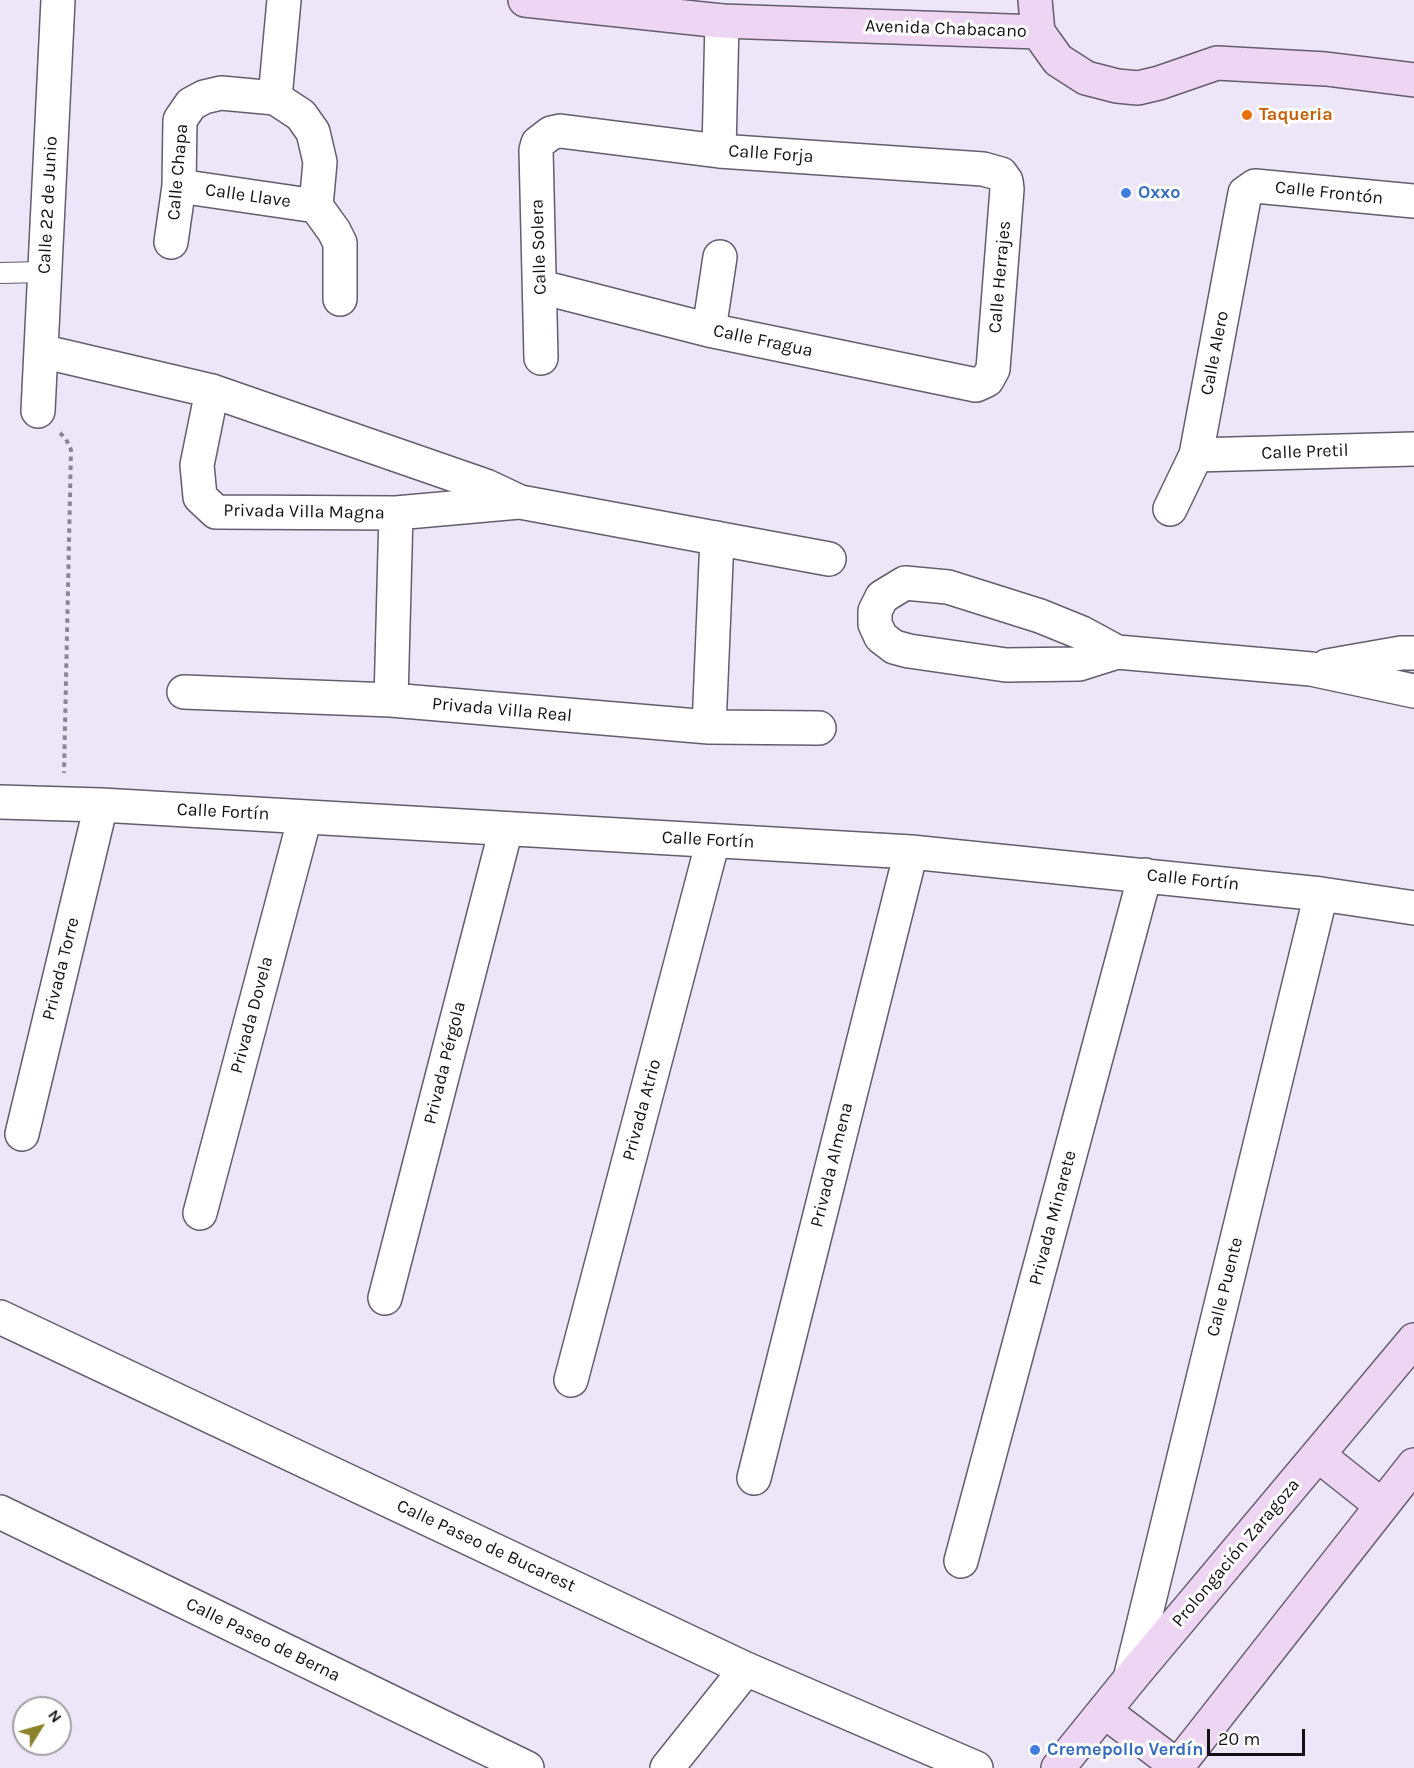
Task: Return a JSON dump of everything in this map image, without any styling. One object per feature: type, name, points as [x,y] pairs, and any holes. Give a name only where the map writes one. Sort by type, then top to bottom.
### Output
[{"type":"street","name":"Calle 22 de Junio","points":[[38,411],[58,0]]},
{"type":"street","points":[[284,0],[288,106],[313,132],[320,162],[316,206],[340,243],[340,299]]},
{"type":"street","name":"Avenida Chabacano","points":[[525,0],[722,21],[1038,32],[1058,60],[1086,78],[1117,86],[1138,88],[1216,63],[1326,69],[1414,80]]},
{"type":"street","points":[[1035,0],[1038,32]]},
{"type":"street","points":[[719,151],[722,21]]},
{"type":"street","name":"Calle Chapa","points":[[171,242],[179,186],[180,120],[191,104],[204,97],[221,93],[288,106]]},
{"type":"street","name":"Calle Forja","points":[[543,139],[551,133],[560,131],[719,151],[983,169],[1001,174]]},
{"type":"street","name":"Calle Solera","points":[[541,358],[536,150],[538,143],[543,139]]},
{"type":"street","name":"Calle Herrajes","points":[[987,380],[993,369],[1007,189],[1006,181],[1001,174]]},
{"type":"street","name":"Calle Llave","points":[[179,186],[316,206]]},
{"type":"street","name":"Calle Frontón","points":[[1245,193],[1255,186],[1414,201]]},
{"type":"street","name":"Calle Alero","points":[[1170,509],[1196,455],[1245,193]]},
{"type":"street","points":[[709,330],[720,256]]},
{"type":"street","name":"Calle Fragua","points":[[541,287],[709,330],[976,385],[987,380]]},
{"type":"street","name":"Privada Villa Magna","points":[[41,351],[212,391],[486,486],[520,502],[829,558]]},
{"type":"street","name":"Privada Villa Magna","points":[[212,391],[198,465],[200,497],[216,512],[396,513],[520,502]]},
{"type":"street","name":"Calle Pretil","points":[[1196,455],[1414,449]]},
{"type":"street","points":[[391,700],[396,513]]},
{"type":"street","points":[[709,727],[717,538]]},
{"type":"street","points":[[1117,652],[1082,633],[1040,616],[948,587],[905,583],[882,597],[875,611],[875,624],[881,637],[894,647],[909,651],[1006,664],[1079,664],[1117,652],[1311,669],[1414,691]]},
{"type":"street","points":[[1311,669],[1401,653],[1414,653]]},
{"type":"street","name":"Privada Villa Real","points":[[184,692],[391,700],[709,727],[819,728]]},
{"type":"street","name":"Calle Fortín","points":[[0,802],[101,805],[911,852],[1321,894],[1414,908]]},
{"type":"street","name":"Privada Torre","points":[[22,1134],[101,805]]},
{"type":"street","name":"Privada Dovela","points":[[200,1213],[305,817]]},
{"type":"street","name":"Privada Pérgola","points":[[385,1298],[506,828]]},
{"type":"street","name":"Privada Atrio","points":[[571,1380],[713,841]]},
{"type":"street","name":"Privada Almena","points":[[754,1478],[911,852]]},
{"type":"street","name":"Privada Minarete","points":[[961,1561],[1146,875]]},
{"type":"street","name":"Calle Puente","points":[[1130,1679],[1321,894]]},
{"type":"street","name":"Calle Paseo de Bucarest","points":[[0,1317],[746,1669],[976,1768]]},
{"type":"street","name":"Prolongación Zaragoza","points":[[1058,1768],[1414,1340]]},
{"type":"street","points":[[1318,1455],[1381,1505]]},
{"type":"street","points":[[1104,1711],[1176,1767],[1414,1465]]},
{"type":"street","name":"Calle Paseo de Berna","points":[[0,1512],[527,1768]]},
{"type":"street","points":[[667,1768],[746,1669]]},
{"type":"lane","points":[[0,273],[44,272]]},
{"type":"path","points":[[38,411],[66,439],[71,450],[63,804]]},
{"type":"place","name":"Taqueria","points":[[1247,115]]},
{"type":"place","name":"Oxxo","points":[[1126,193]]},
{"type":"place","name":"Cremepollo Verdín","points":[[1035,1750]]}]
